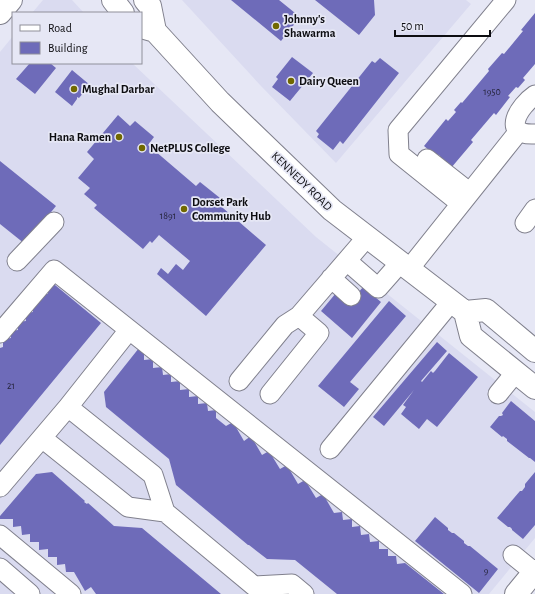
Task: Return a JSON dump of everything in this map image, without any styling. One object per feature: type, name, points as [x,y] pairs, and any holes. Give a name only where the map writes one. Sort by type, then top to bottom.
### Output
[{"type":"main road","points":[[0,13],[11,0]]},
{"type":"main road","points":[[113,0],[122,12]]},
{"type":"main road","name":"KENNEDY ROAD","points":[[145,0],[150,6],[148,29],[220,102],[332,210],[458,307]]},
{"type":"main road","points":[[458,307],[486,310],[535,351]]},
{"type":"main road","points":[[458,307],[471,336],[535,388]]},
{"type":"main road","points":[[516,594],[535,572]]},
{"type":"lane","points":[[465,198],[399,154],[398,130],[506,0]]},
{"type":"lane","points":[[347,261],[378,288],[405,266],[465,198],[527,133],[515,125],[515,118],[535,95]]},
{"type":"lane","points":[[427,158],[465,198]]},
{"type":"lane","points":[[17,261],[54,222]]},
{"type":"lane","points":[[239,381],[285,325],[299,316],[367,237]]},
{"type":"lane","points":[[0,333],[54,270],[462,594]]},
{"type":"lane","points":[[331,278],[351,296]]},
{"type":"lane","points":[[330,449],[458,307]]},
{"type":"lane","points":[[270,394],[319,334],[299,316]]},
{"type":"lane","points":[[0,486],[68,407],[129,330]]},
{"type":"lane","points":[[498,394],[516,372]]},
{"type":"lane","points":[[68,407],[154,475],[164,512]]},
{"type":"lane","points":[[42,438],[128,507],[164,512],[255,590],[292,584],[304,594]]},
{"type":"lane","points":[[0,535],[71,594]]},
{"type":"lane","points":[[513,555],[535,572]]},
{"type":"lane","points":[[0,568],[30,594]]},
{"type":"shaded area","points":[[43,0],[72,0],[83,12],[33,12]]},
{"type":"shaded area","points":[[182,0],[466,0],[471,4],[336,163],[261,86]]},
{"type":"shaded area","points":[[12,37],[12,64],[133,64],[316,237],[535,412],[535,538],[489,594],[0,594],[0,52]]},
{"type":"building","points":[[231,0],[279,0],[300,17],[281,41]]},
{"type":"building","points":[[315,0],[374,0],[375,15],[359,35]]},
{"type":"building","points":[[535,13],[535,64],[523,78],[525,80],[518,88],[516,87],[508,96],[510,97],[496,115],[494,113],[471,140],[473,142],[451,168],[439,158],[440,156],[437,154],[436,156],[424,146],[446,119],[448,121],[456,112],[454,110],[461,102],[462,103],[489,71],[488,69],[502,53],[504,54],[523,31],[521,30]]},
{"type":"building","name":"Dairy Queen","points":[[292,57],[313,73],[290,101],[272,87],[278,79],[276,77]]},
{"type":"building","points":[[380,58],[399,73],[343,144],[340,141],[333,150],[317,137],[319,134],[316,131],[372,61],[375,63]]},
{"type":"building","points":[[29,64],[51,64],[56,68],[35,94],[16,79]]},
{"type":"building","points":[[72,70],[90,85],[79,98],[77,97],[72,106],[55,92]]},
{"type":"building","points":[[118,115],[130,126],[135,121],[154,137],[148,145],[196,186],[200,182],[220,198],[216,202],[266,245],[206,316],[157,274],[161,268],[168,274],[176,264],[183,270],[190,261],[159,235],[152,243],[150,241],[143,249],[94,208],[97,205],[84,194],[90,188],[78,178],[94,159],[87,152]]},
{"type":"building","points":[[0,161],[56,206],[25,244],[0,224]]},
{"type":"building","points":[[47,285],[55,285],[101,323],[0,445],[0,348],[3,347],[3,339],[11,338],[10,331],[18,330],[17,322],[26,321],[25,313],[33,312],[32,303],[40,302],[40,294],[48,294]]},
{"type":"building","points":[[363,287],[381,302],[352,338],[321,311],[336,293],[349,304]]},
{"type":"building","points":[[389,301],[406,316],[350,382],[359,389],[344,407],[318,386]]},
{"type":"building","points":[[437,342],[447,351],[421,381],[422,382],[431,371],[433,373],[435,371],[449,353],[478,377],[437,427],[427,419],[419,429],[401,414],[406,407],[403,405],[414,390],[384,426],[373,417]]},
{"type":"building","points":[[139,348],[144,352],[144,360],[153,359],[153,368],[162,367],[163,375],[171,374],[171,382],[180,381],[180,390],[189,389],[189,397],[198,396],[198,404],[207,403],[208,411],[216,410],[216,418],[226,426],[233,422],[244,441],[251,436],[262,455],[269,451],[280,469],[287,465],[298,484],[305,480],[316,498],[323,494],[334,513],[342,512],[343,520],[352,519],[352,527],[360,526],[361,535],[369,534],[370,542],[379,541],[379,549],[388,549],[388,556],[396,556],[397,564],[405,563],[444,594],[337,594],[295,560],[267,559],[248,545],[176,485],[169,459],[106,407],[104,392]]},
{"type":"building","points":[[511,401],[535,421],[535,462],[490,427],[499,416],[503,415],[502,413]]},
{"type":"building","points":[[52,472],[85,501],[84,502],[87,504],[88,503],[114,526],[142,528],[221,594],[96,594],[91,587],[85,591],[74,572],[66,572],[65,564],[57,565],[57,557],[48,557],[48,549],[39,550],[39,542],[30,542],[30,534],[22,535],[21,526],[13,527],[13,519],[0,519],[0,516],[36,474]]},
{"type":"building","points":[[535,472],[535,525],[523,539],[497,518],[520,491],[522,491],[525,484]]},
{"type":"building","points":[[435,517],[448,528],[448,530],[454,533],[464,541],[464,543],[470,546],[498,569],[479,593],[415,541]]},
{"type":"place","name":"Johnny's Shawarma","points":[[276,26]]},
{"type":"place","name":"Dairy Queen","points":[[291,81]]},
{"type":"place","name":"Mughal Darbar","points":[[74,89]]},
{"type":"place","name":"Hana Ramen","points":[[119,137]]},
{"type":"place","name":"NetPLUS College","points":[[142,148]]},
{"type":"place","name":"Dorset Park Community Hub","points":[[184,209]]}]
